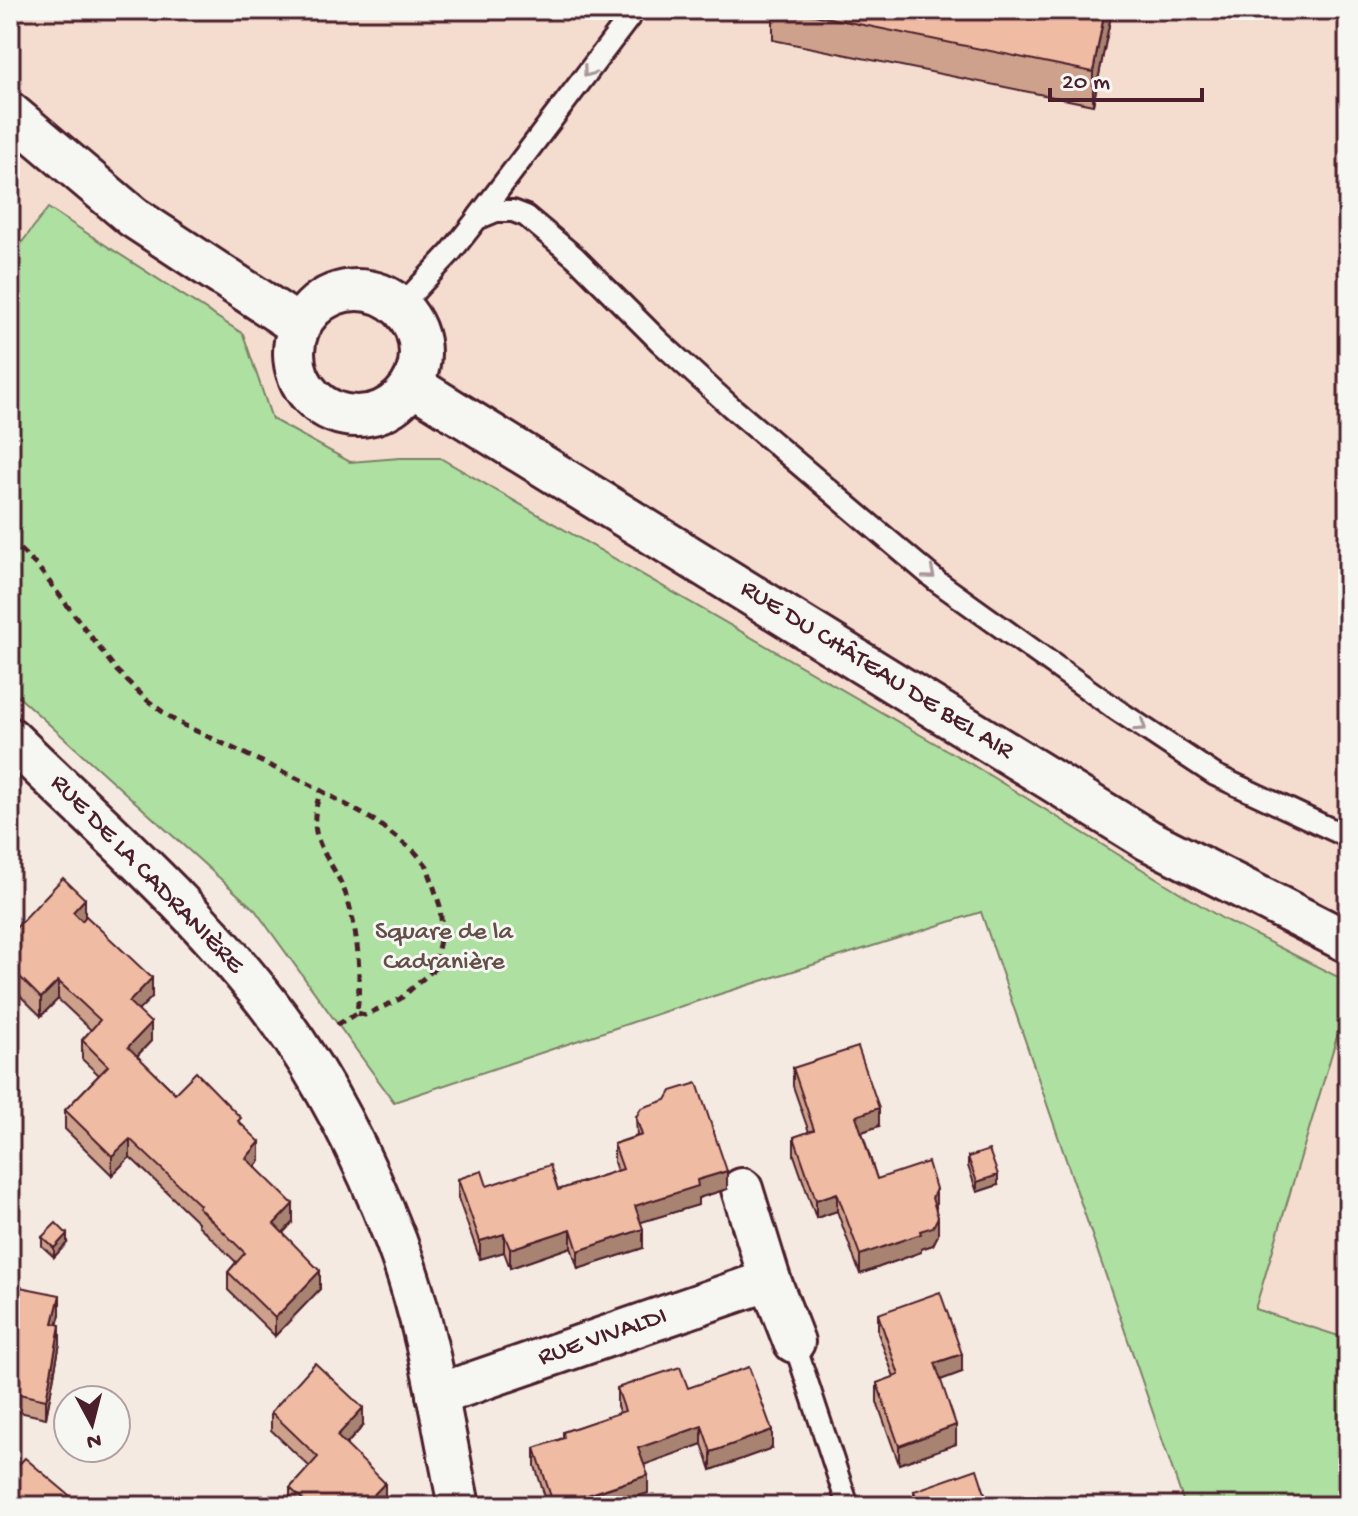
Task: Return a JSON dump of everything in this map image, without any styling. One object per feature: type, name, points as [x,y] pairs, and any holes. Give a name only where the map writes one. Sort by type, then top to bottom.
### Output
[{"type":"street","points":[[10,113],[133,217],[299,326]]},
{"type":"street","points":[[354,290],[371,291],[400,307],[411,320],[418,336],[419,370],[412,385],[396,404],[374,415],[350,417],[326,410],[308,395],[296,373],[293,349],[299,326],[308,311],[321,300],[354,290]]},
{"type":"street","name":"RUE DU CHÂTEAU DE BEL AIR","points":[[412,385],[1148,840],[1348,942]]},
{"type":"street","name":"RUE DE LA CADRANIÈRE","points":[[10,738],[177,899],[255,988],[312,1069],[353,1143],[397,1243],[418,1309],[459,1506]]},
{"type":"street","points":[[742,1189],[770,1280],[794,1342]]},
{"type":"street","name":"RUE VIVALDI","points":[[437,1395],[770,1280]]},
{"type":"lane","points":[[400,307],[451,252],[635,10]]},
{"type":"lane","points":[[477,219],[496,211],[513,211],[526,216],[575,257],[730,406],[938,582],[1114,708],[1215,775],[1348,837]]},
{"type":"lane","points":[[794,1342],[848,1505]]},
{"type":"path","points":[[10,540],[38,567],[117,671],[147,700],[175,721],[321,791],[375,821],[416,853],[427,866],[440,906],[442,930],[434,969],[400,999],[365,1015],[357,1013],[360,982],[348,900],[341,880],[317,839],[315,822],[321,791]]},
{"type":"shaded area","points":[[10,10],[1348,10],[1348,982],[1223,919],[971,764],[440,458],[350,462],[272,419],[243,334],[48,209],[10,258]]},
{"type":"shaded area","points":[[1348,1000],[1348,1339],[1255,1309]]},
{"type":"green space","name":"Square de la Cadranière","points":[[48,208],[243,334],[272,419],[350,462],[440,458],[971,764],[1223,919],[1348,982],[1348,1000],[1255,1309],[1348,1339],[1348,1506],[1185,1506],[981,912],[666,1011],[394,1102],[255,910],[10,689],[10,258]]},
{"type":"building","points":[[790,10],[1105,10],[1093,72]]},
{"type":"building","points":[[63,878],[85,899],[73,912],[82,921],[86,916],[152,978],[129,1002],[151,1023],[128,1047],[175,1093],[196,1072],[260,1142],[246,1158],[293,1204],[274,1224],[320,1271],[275,1318],[228,1272],[245,1253],[198,1207],[200,1205],[130,1139],[112,1156],[65,1110],[108,1066],[82,1040],[100,1020],[58,981],[41,998],[10,967],[10,934]]},
{"type":"building","points":[[858,1047],[879,1108],[856,1116],[877,1179],[928,1162],[936,1189],[932,1198],[938,1217],[933,1227],[920,1231],[921,1234],[860,1255],[837,1193],[816,1200],[794,1137],[814,1130],[793,1068]]},
{"type":"building","points":[[697,1083],[727,1171],[697,1180],[698,1186],[635,1206],[643,1229],[578,1251],[571,1229],[510,1249],[504,1234],[480,1241],[458,1179],[482,1171],[487,1186],[550,1165],[558,1190],[623,1169],[614,1144],[642,1135],[636,1117],[641,1108],[666,1100],[671,1091]]},
{"type":"building","points":[[989,1150],[998,1175],[977,1182],[968,1157]]},
{"type":"building","points":[[56,1223],[67,1234],[54,1248],[42,1237]]},
{"type":"building","points":[[10,1285],[60,1295],[53,1323],[60,1325],[46,1400],[10,1392]]},
{"type":"building","points":[[940,1292],[962,1354],[935,1363],[956,1425],[899,1446],[877,1383],[899,1375],[878,1314]]},
{"type":"building","points":[[315,1363],[363,1408],[337,1436],[385,1483],[363,1506],[310,1506],[290,1488],[318,1457],[271,1412]]},
{"type":"building","points":[[680,1367],[688,1388],[749,1367],[772,1430],[711,1452],[702,1426],[638,1448],[648,1475],[554,1506],[535,1448],[564,1438],[563,1432],[625,1411],[617,1388]]},
{"type":"building","points":[[25,1458],[82,1506],[10,1506],[10,1474]]},
{"type":"building","points":[[977,1469],[989,1506],[919,1506],[914,1491]]}]
